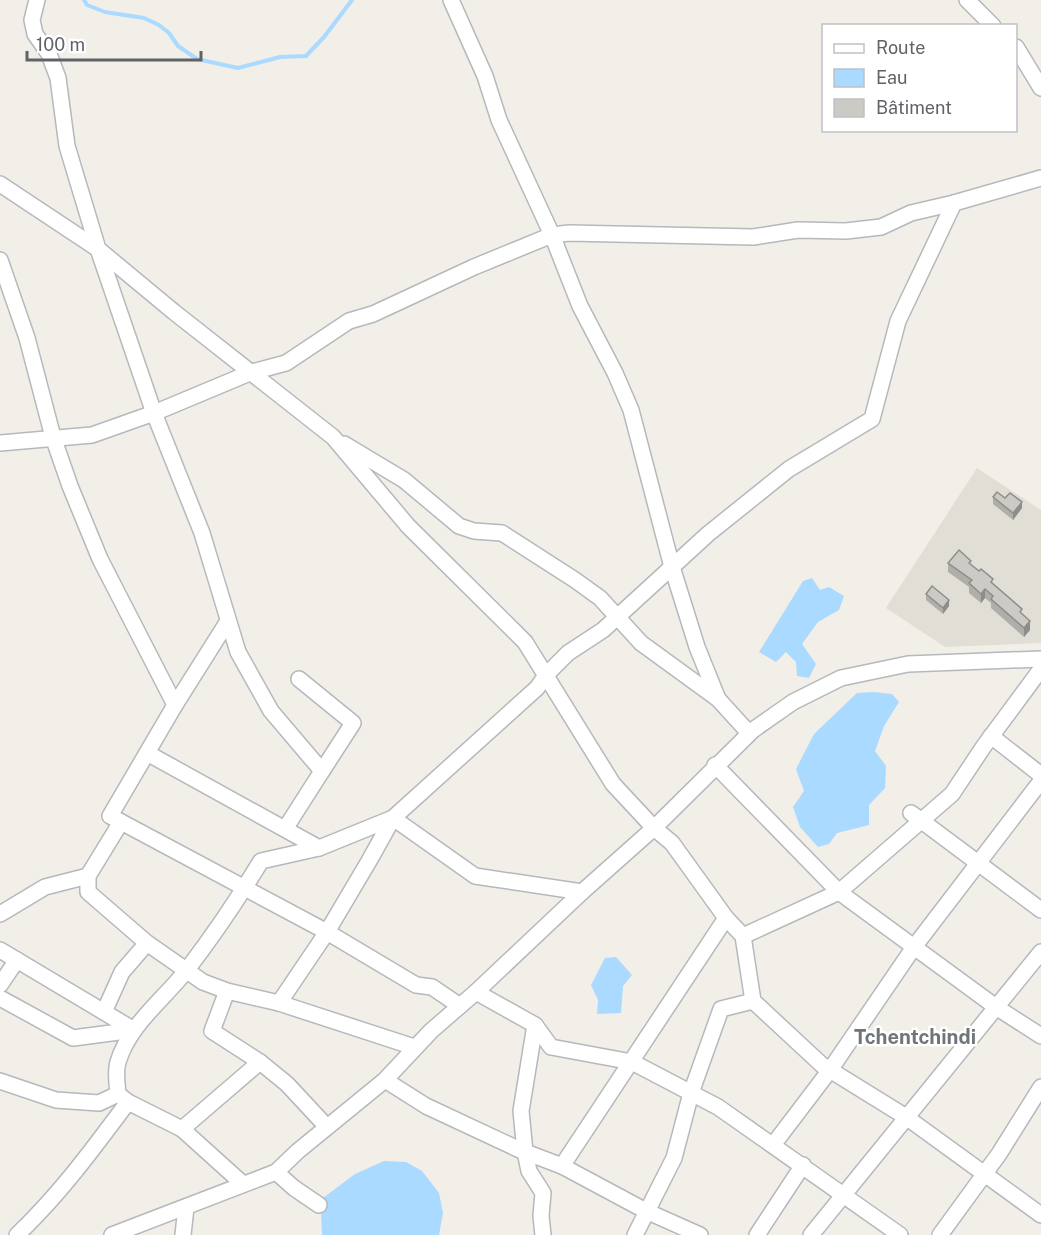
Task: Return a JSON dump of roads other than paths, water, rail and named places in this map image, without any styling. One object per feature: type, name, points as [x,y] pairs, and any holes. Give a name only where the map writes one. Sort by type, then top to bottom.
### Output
[{"type":"street","points":[[37,0],[32,20],[35,34],[49,54],[58,78],[67,146],[98,249],[154,413],[202,533],[238,652],[271,711],[322,771]]},
{"type":"street","points":[[451,0],[485,76],[499,120],[552,235],[580,306],[615,373],[631,410],[672,567],[718,699]]},
{"type":"street","points":[[967,0],[991,24]]},
{"type":"street","points":[[1017,49],[1041,88]]},
{"type":"street","points":[[0,443],[92,435],[154,413],[252,372],[286,363],[349,321],[373,314],[474,267],[552,235],[578,233],[753,237],[798,230],[846,231],[882,227],[911,213],[1041,178]]},
{"type":"street","points":[[0,184],[98,249],[333,437],[404,480],[459,526],[474,531],[502,533],[600,598],[641,643],[718,699],[749,733]]},
{"type":"street","points":[[279,1003],[327,932],[393,818],[537,688],[568,653],[603,630],[708,534],[789,469],[872,419],[898,321],[954,203]]},
{"type":"street","points":[[0,260],[27,338],[53,437],[70,486],[100,559],[175,705]]},
{"type":"street","points":[[333,437],[408,526],[525,642],[547,674],[613,784],[654,828],[672,843],[726,918],[743,936],[753,1001],[822,1065],[906,1118],[1041,1215]]},
{"type":"street","points":[[228,621],[175,705],[110,816],[327,932],[416,985],[432,987],[460,1006]]},
{"type":"street","points":[[112,1235],[276,1172],[385,1080],[414,1047],[654,828],[749,733],[793,702],[841,678],[908,664],[1041,659]]},
{"type":"street","points":[[743,936],[839,892],[916,817],[952,794],[991,736],[1041,669]]},
{"type":"street","points":[[285,829],[353,723],[299,679]]},
{"type":"street","points":[[991,736],[1041,775]]},
{"type":"street","points":[[147,753],[319,848]]},
{"type":"street","points":[[715,765],[839,892],[996,1007],[1041,1035]]},
{"type":"street","points":[[773,1145],[830,1070],[914,947],[980,864],[1041,781]]},
{"type":"street","points":[[916,817],[1041,910]]},
{"type":"street","points":[[123,1098],[116,1077],[118,1062],[134,1030],[186,970],[261,861],[319,848],[393,818]]},
{"type":"street","points":[[393,818],[475,876],[582,892]]},
{"type":"street","points":[[122,822],[88,876],[88,892],[147,943],[203,982],[227,991],[279,1003],[414,1047]]},
{"type":"street","points":[[0,914],[45,887],[88,876]]},
{"type":"street","points":[[562,1166],[726,918]]},
{"type":"street","points":[[104,1012],[122,972],[147,943]]},
{"type":"street","points":[[0,950],[134,1030]]},
{"type":"street","points":[[811,1235],[1041,952]]},
{"type":"street","points":[[0,985],[18,960]]},
{"type":"street","points":[[227,991],[212,1031],[260,1062],[287,1084],[327,1127]]},
{"type":"street","points":[[476,992],[535,1025],[551,1047],[632,1062],[718,1107],[900,1235]]},
{"type":"street","points":[[0,998],[73,1038],[134,1030]]},
{"type":"street","points":[[635,1235],[674,1158],[691,1093],[721,1009],[753,1001]]},
{"type":"street","points":[[535,1025],[521,1111],[529,1171],[543,1193],[541,1216],[543,1235]]},
{"type":"street","points":[[183,1129],[260,1062]]},
{"type":"street","points":[[385,1080],[426,1106],[525,1152],[562,1166],[646,1211],[700,1235]]},
{"type":"street","points":[[0,1081],[56,1100],[99,1103],[123,1098],[183,1129],[243,1184]]},
{"type":"street","points":[[940,1235],[984,1175],[1041,1087]]},
{"type":"street","points":[[17,1235],[71,1178],[123,1098]]},
{"type":"street","points":[[757,1235],[803,1165]]},
{"type":"street","points":[[276,1172],[294,1188],[320,1205]]},
{"type":"street","points":[[183,1235],[186,1208]]},
{"type":"water","points":[[812,578],[820,590],[829,587],[844,596],[839,610],[818,622],[802,644],[816,664],[809,678],[797,676],[796,662],[786,652],[776,662],[759,652],[803,581]]},
{"type":"water","points":[[857,693],[892,694],[899,702],[884,726],[875,751],[886,766],[885,788],[869,805],[869,825],[837,833],[829,844],[818,847],[800,827],[793,807],[804,791],[796,769],[814,734]]},
{"type":"water","points":[[616,957],[632,975],[623,986],[621,1013],[597,1014],[598,1000],[591,985],[605,958]]},
{"type":"water","points":[[384,1161],[406,1162],[422,1171],[439,1193],[443,1213],[439,1235],[322,1235],[323,1198],[355,1174]]},
{"type":"waterway","points":[[84,0],[87,5],[105,12],[144,18],[159,25],[169,33],[178,46],[197,59],[238,68],[280,57],[306,56],[324,37],[352,0]]},
{"type":"district","name":"Tchentchindi","points":[[915,1037]]}]
